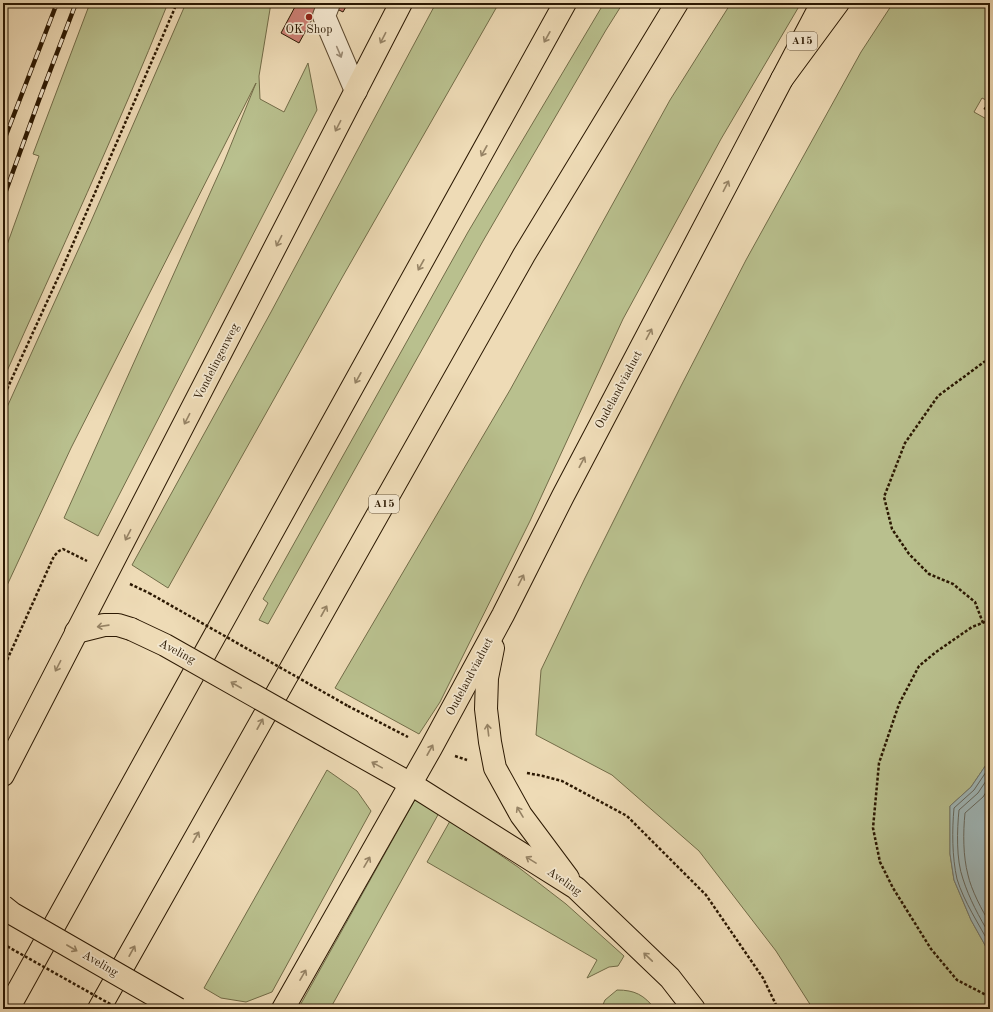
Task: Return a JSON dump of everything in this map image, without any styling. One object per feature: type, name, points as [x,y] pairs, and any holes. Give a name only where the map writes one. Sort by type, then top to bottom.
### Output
[{"type":"main road","name":"Vondelingenweg","points":[[76,632],[401,3]]},
{"type":"main road","points":[[8,1009],[566,3]]},
{"type":"main road","name":"A15","points":[[99,1009],[524,255],[677,3]]},
{"type":"main road","name":"A15","points":[[782,79],[822,3]]},
{"type":"main road","name":"Oudelandviaduct","points":[[411,784],[503,615],[782,79],[838,3]]},
{"type":"main road","points":[[503,615],[492,652],[487,678],[486,709],[495,768],[521,815],[576,888]]},
{"type":"main road","name":"Aveling","points":[[76,632],[104,625],[118,625],[131,629],[165,645],[411,784],[576,888],[670,978],[694,1009]]},
{"type":"main road","points":[[3,775],[76,632]]},
{"type":"main road","points":[[283,1009],[411,784]]},
{"type":"main road","name":"Aveling","points":[[3,906],[13,914],[178,1009]]},
{"type":"lane","points":[[329,3],[324,16],[356,91]]},
{"type":"path","points":[[3,398],[68,254],[177,3]]},
{"type":"path","points":[[984,108],[990,111]]},
{"type":"path","points":[[983,623],[975,602],[953,584],[929,574],[909,554],[892,529],[884,497],[905,443],[938,396],[984,362],[990,360]]},
{"type":"path","points":[[3,669],[54,556],[63,549],[149,593],[348,706]]},
{"type":"path","points":[[990,620],[972,627],[936,652],[919,666],[899,704],[879,763],[873,828],[880,862],[892,888],[931,949],[957,980],[990,998]]},
{"type":"path","points":[[562,781],[626,816],[706,895],[763,978],[778,1009]]},
{"type":"path","points":[[3,944],[119,1009]]},
{"type":"green space","points":[[90,3],[168,3],[108,145],[3,380],[3,256],[39,156],[33,154]]},
{"type":"green space","points":[[186,3],[271,3],[259,76],[260,99],[284,112],[308,63],[317,110],[98,536],[64,518],[224,162],[256,83],[71,448],[3,594],[3,416],[89,226]]},
{"type":"green space","points":[[436,3],[499,3],[343,276],[168,588],[132,565],[271,312]]},
{"type":"green space","points":[[604,3],[623,3],[483,241],[268,624],[259,620],[268,603],[263,599],[468,232]]},
{"type":"green space","points":[[731,3],[801,3],[721,139],[623,319],[530,521],[440,702],[419,734],[335,688],[510,390],[670,100]]},
{"type":"green space","points":[[893,3],[990,3],[990,102],[982,98],[974,112],[990,121],[990,759],[971,787],[950,806],[950,854],[954,880],[971,920],[990,954],[990,1009],[813,1009],[776,951],[699,851],[612,775],[536,735],[541,670],[585,578],[746,260],[861,52]]},
{"type":"green space","points":[[327,770],[357,791],[371,811],[272,992],[246,1002],[221,998],[204,988]]},
{"type":"green space","points":[[416,798],[439,813],[330,1009],[298,1009]]},
{"type":"green space","points":[[450,821],[518,867],[566,904],[624,956],[618,966],[609,967],[587,978],[597,960],[427,862]]},
{"type":"green space","points":[[617,990],[639,994],[655,1009],[601,1009],[605,1000]]},
{"type":"water","points":[[990,759],[990,954],[971,920],[954,880],[950,854],[950,806],[971,787]]},
{"type":"building","points":[[297,3],[321,3],[299,43],[281,33]]},
{"type":"building","points":[[325,3],[348,3],[343,12]]},
{"type":"railway","points":[[3,143],[57,3]]},
{"type":"railway","points":[[3,199],[76,3]]},
{"type":"place","name":"OK Shop","points":[[309,17]]}]
